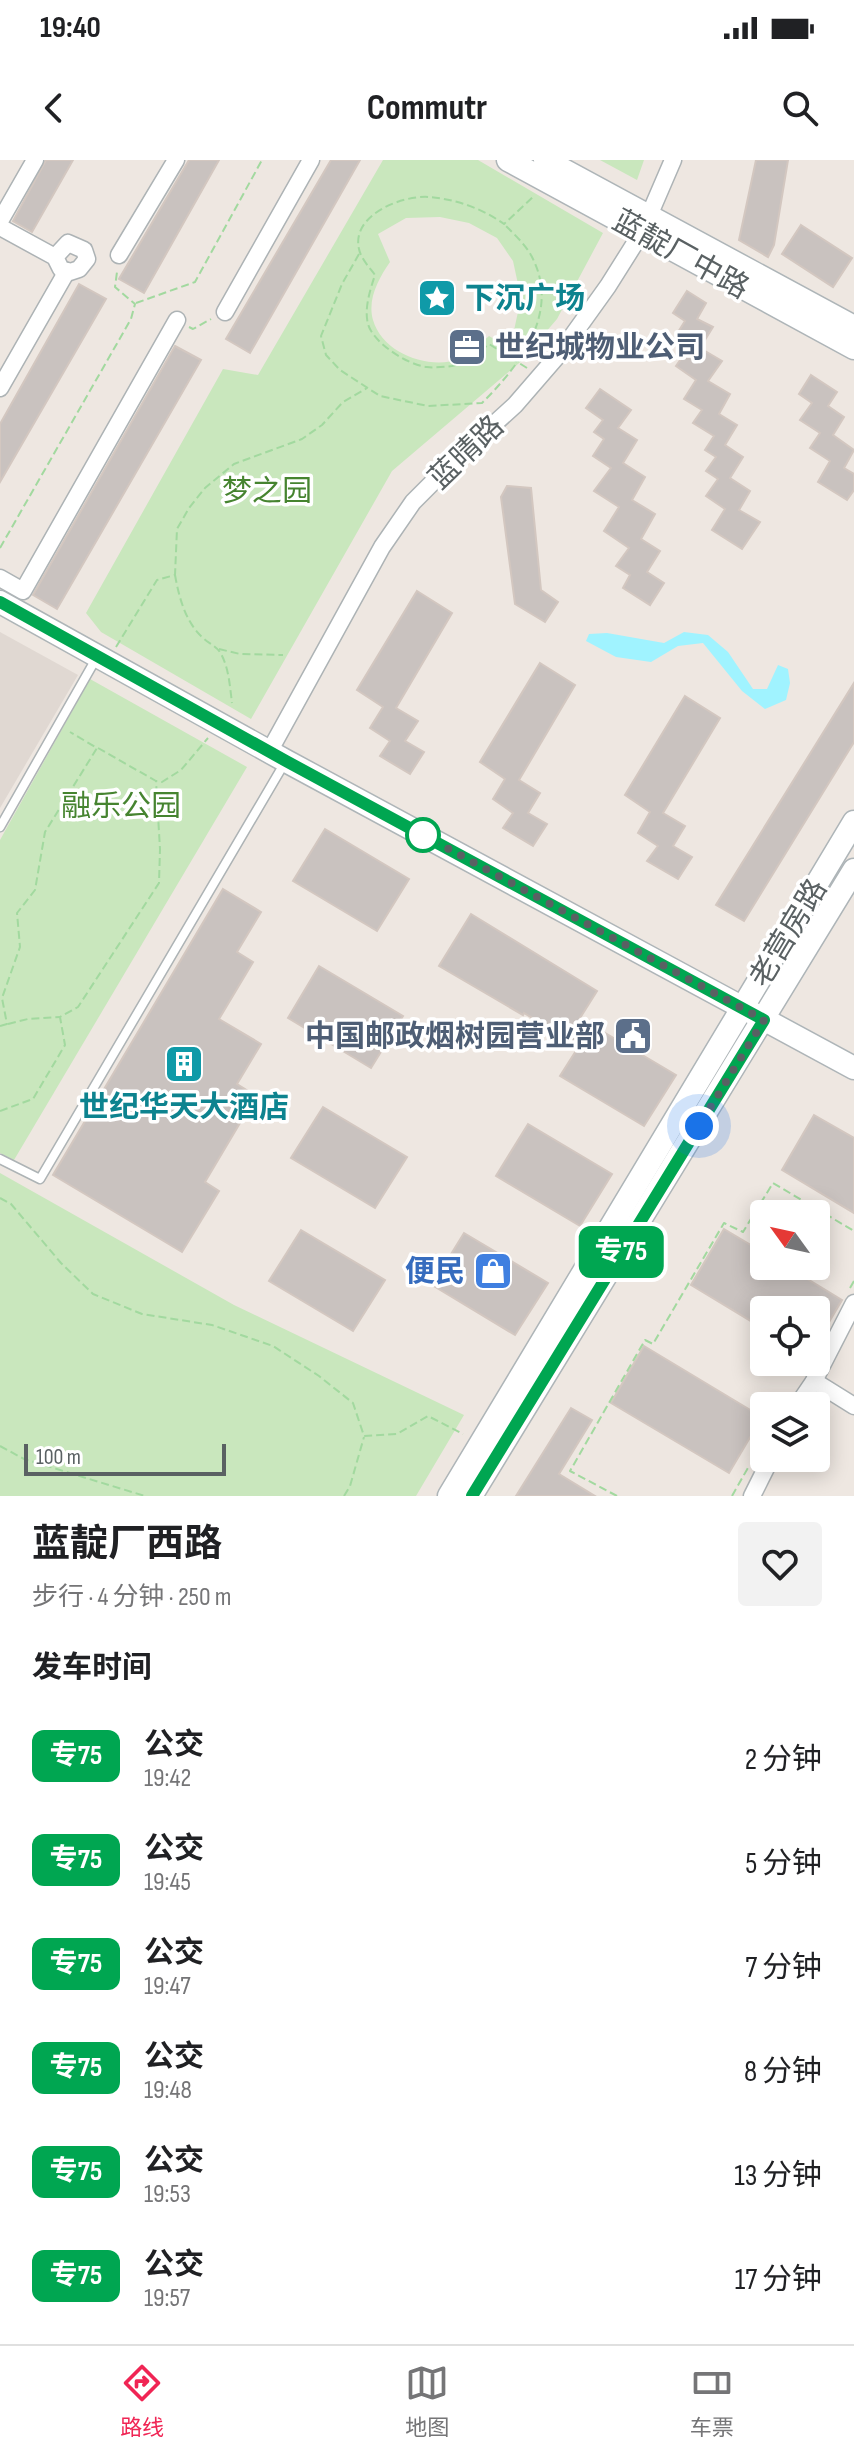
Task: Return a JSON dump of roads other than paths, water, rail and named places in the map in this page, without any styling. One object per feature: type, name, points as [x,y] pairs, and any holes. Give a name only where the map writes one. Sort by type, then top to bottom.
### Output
[{"type":"street","points":[[35,160],[0,224],[55,257],[61,269],[70,272],[79,269],[87,259],[84,250],[68,243],[55,257]]},
{"type":"street","points":[[119,255],[176,160]]},
{"type":"street","points":[[225,312],[311,160]]},
{"type":"street","name":"蓝靛厂中路","points":[[508,160],[854,327]]},
{"type":"street","name":"蓝靛厂中路","points":[[545,160],[854,348]]},
{"type":"street","name":"蓝晴路","points":[[277,756],[382,547],[413,502],[515,405],[560,353],[608,286],[646,224],[673,160]]},
{"type":"street","points":[[0,388],[67,271]]},
{"type":"street","points":[[0,578],[23,591],[177,320]]},
{"type":"street","points":[[0,602],[220,725],[854,1068]]},
{"type":"street","name":"老营房路","points":[[449,1496],[854,822]]},
{"type":"street","name":"老营房路","points":[[471,1496],[854,870]]},
{"type":"street","points":[[807,1392],[854,1303]]},
{"type":"street","points":[[814,1381],[854,1406]]},
{"type":"street","points":[[752,1496],[759,1472]]},
{"type":"lane","points":[[0,827],[97,656]]},
{"type":"lane","points":[[0,1159],[40,1179],[277,756]]},
{"type":"water","points":[[684,632],[708,635],[728,652],[753,689],[767,689],[778,665],[788,669],[790,683],[786,700],[765,709],[742,691],[703,643],[678,646],[651,662],[616,657],[586,641],[589,634],[607,633],[664,643]]},
{"type":"place","name":"下沉广场","points":[[437,298]]},
{"type":"place","name":"世纪城物业公司","points":[[467,347]]},
{"type":"place","name":"中国邮政烟树园营业部","points":[[633,1036]]},
{"type":"place","name":"世纪华天大酒店","points":[[184,1064]]},
{"type":"place","name":"便民","points":[[493,1271]]},
{"type":"park label","name":"梦之园","points":[[267,491]]},
{"type":"park label","name":"融乐公园","points":[[121,806]]}]
